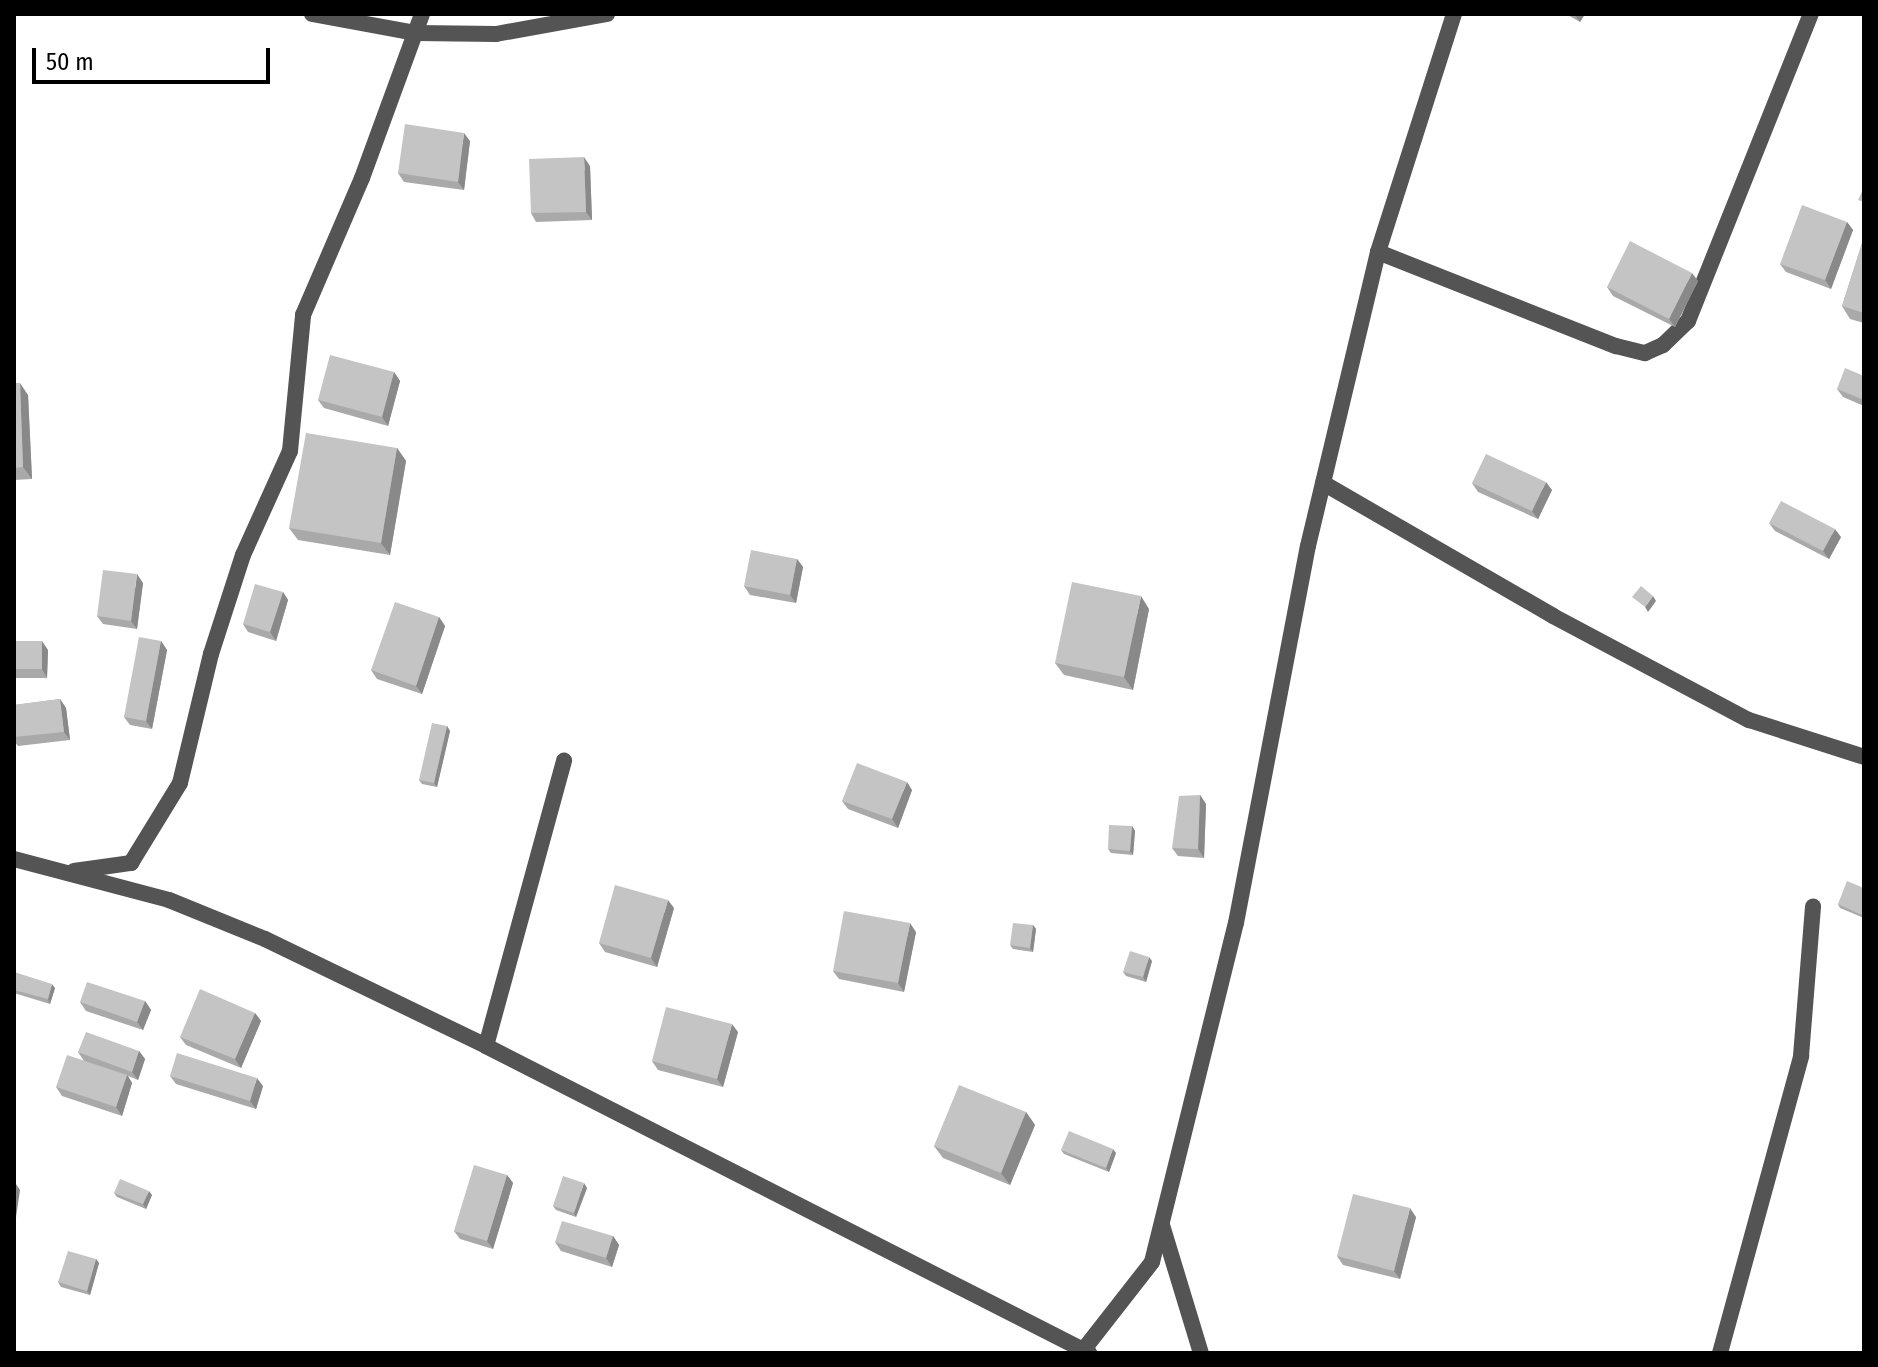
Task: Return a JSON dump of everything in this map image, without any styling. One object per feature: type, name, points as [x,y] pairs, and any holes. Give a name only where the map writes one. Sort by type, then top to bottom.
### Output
[{"type":"street","points":[[312,14],[416,33],[496,34],[607,14]]},
{"type":"street","points":[[64,872],[131,863],[180,783],[211,654],[243,555],[290,451],[303,315],[362,178],[422,14]]},
{"type":"street","points":[[14,859],[169,900],[252,934],[486,1046],[1084,1352],[1152,1262],[1236,923],[1323,483],[1378,252],[1454,14]]},
{"type":"street","points":[[1378,252],[1616,346],[1645,353],[1663,345],[1688,321],[1811,14]]},
{"type":"street","points":[[1323,483],[1553,616],[1749,720],[1864,757]]},
{"type":"street","points":[[486,1046],[564,760]]},
{"type":"street","points":[[1720,1353],[1801,1056],[1813,906]]},
{"type":"street","points":[[1162,1224],[1201,1353]]},
{"type":"building","points":[[405,124],[464,133],[458,182],[398,173]]},
{"type":"building","points":[[584,157],[586,212],[531,213],[529,159]]},
{"type":"building","points":[[1864,187],[1864,202],[1858,200]]},
{"type":"building","points":[[1802,205],[1847,222],[1825,280],[1780,264]]},
{"type":"building","points":[[1864,237],[1864,313],[1842,306]]},
{"type":"building","points":[[1630,241],[1692,273],[1669,319],[1607,287]]},
{"type":"building","points":[[330,355],[394,372],[382,417],[318,400]]},
{"type":"building","points":[[1845,368],[1864,376],[1864,400],[1837,389]]},
{"type":"building","points":[[14,383],[20,383],[23,467],[14,468]]},
{"type":"building","points":[[306,433],[397,448],[381,543],[289,528]]},
{"type":"building","points":[[1486,454],[1546,482],[1532,511],[1472,483]]},
{"type":"building","points":[[1781,501],[1835,529],[1823,551],[1769,523]]},
{"type":"building","points":[[751,550],[797,559],[790,595],[744,586]]},
{"type":"building","points":[[103,570],[137,574],[131,621],[97,616]]},
{"type":"building","points":[[1072,582],[1141,596],[1124,677],[1055,663]]},
{"type":"building","points":[[255,584],[283,592],[270,632],[243,624]]},
{"type":"building","points":[[1641,586],[1653,596],[1645,607],[1632,597]]},
{"type":"building","points":[[395,602],[439,617],[416,686],[371,670]]},
{"type":"building","points":[[139,637],[161,641],[146,721],[124,717]]},
{"type":"building","points":[[14,641],[42,641],[42,669],[14,669]]},
{"type":"building","points":[[60,699],[64,732],[14,737],[14,705]]},
{"type":"building","points":[[432,723],[447,726],[434,783],[419,780]]},
{"type":"building","points":[[857,763],[907,782],[892,819],[842,801]]},
{"type":"building","points":[[1200,795],[1198,849],[1172,848],[1179,796]]},
{"type":"building","points":[[1109,825],[1132,826],[1130,851],[1108,849]]},
{"type":"building","points":[[1847,881],[1864,888],[1864,916],[1838,904]]},
{"type":"building","points":[[615,885],[668,900],[651,958],[599,943]]},
{"type":"building","points":[[844,911],[910,923],[898,983],[833,971]]},
{"type":"building","points":[[1013,923],[1033,925],[1030,948],[1010,945]]},
{"type":"building","points":[[1130,951],[1149,957],[1143,977],[1123,972]]},
{"type":"building","points":[[14,972],[52,984],[48,999],[14,990]]},
{"type":"building","points":[[87,982],[145,1001],[137,1022],[80,1002]]},
{"type":"building","points":[[200,989],[255,1013],[235,1059],[180,1037]]},
{"type":"building","points":[[666,1007],[732,1024],[717,1079],[652,1061]]},
{"type":"building","points":[[86,1032],[139,1051],[132,1072],[78,1052]]},
{"type":"building","points":[[177,1053],[257,1078],[250,1101],[170,1076]]},
{"type":"building","points":[[67,1055],[127,1075],[116,1107],[56,1087]]},
{"type":"building","points":[[959,1085],[1026,1112],[1001,1173],[934,1146]]},
{"type":"building","points":[[1069,1131],[1113,1149],[1106,1168],[1061,1150]]},
{"type":"building","points":[[474,1165],[507,1175],[487,1241],[454,1231]]},
{"type":"building","points":[[563,1176],[584,1183],[574,1213],[553,1206]]},
{"type":"building","points":[[120,1179],[149,1191],[143,1204],[114,1193]]},
{"type":"building","points":[[1353,1194],[1410,1208],[1394,1271],[1337,1256]]},
{"type":"building","points":[[562,1221],[613,1236],[606,1258],[555,1242]]},
{"type":"building","points":[[68,1251],[96,1259],[87,1291],[58,1282]]}]
